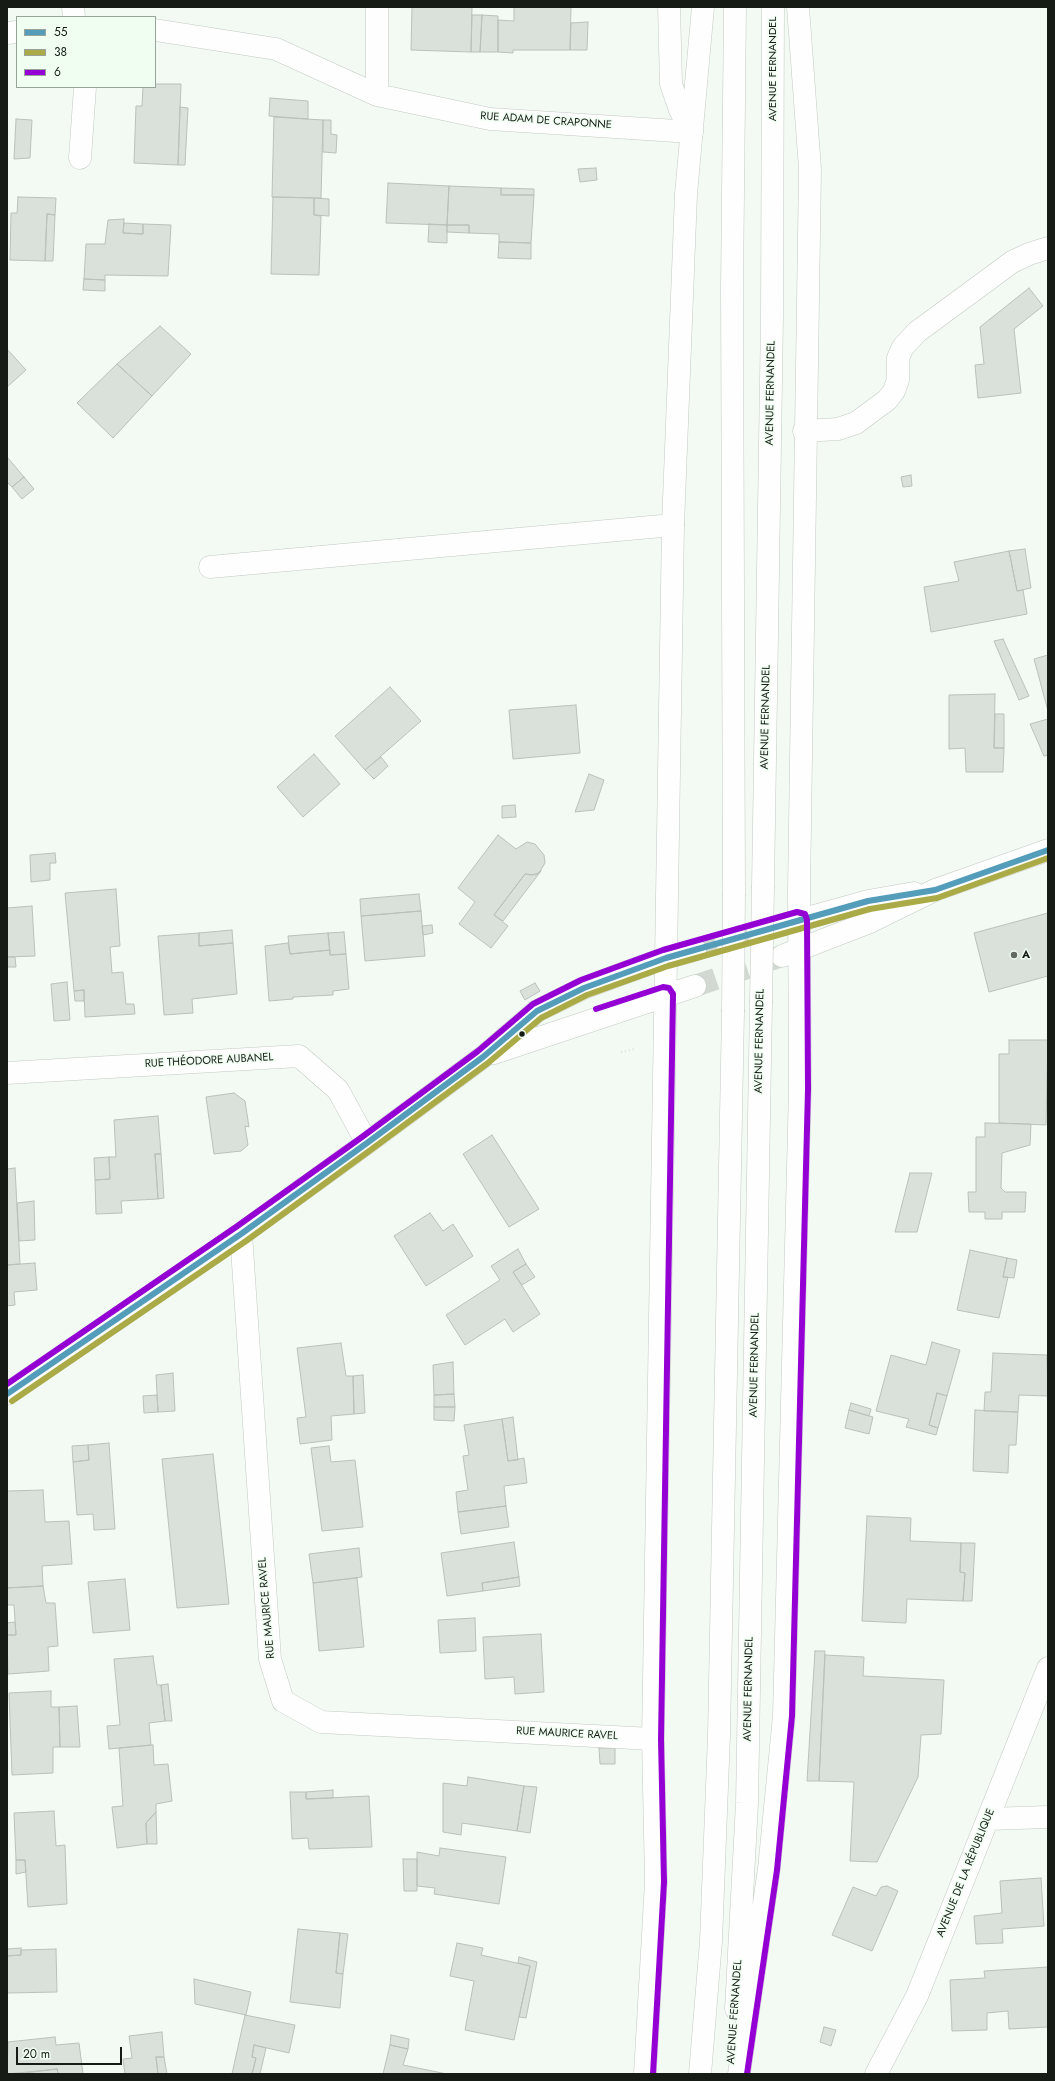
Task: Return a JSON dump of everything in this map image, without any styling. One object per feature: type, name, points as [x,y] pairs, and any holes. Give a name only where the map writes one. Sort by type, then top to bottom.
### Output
[{"type":"main road","points":[[377,7],[377,95]]},
{"type":"main road","points":[[669,7],[671,84],[680,110],[692,132]]},
{"type":"main road","points":[[645,2074],[656,1882],[653,1739],[673,525],[686,194],[703,7]]},
{"type":"main road","points":[[700,2074],[711,1941],[719,1735],[733,1012],[732,288],[735,7]]},
{"type":"main road","name":"AVENUE FERNANDEL","points":[[730,2074],[734,2033],[747,1803],[772,318],[773,7]]},
{"type":"main road","points":[[739,2074],[769,1869],[784,1716],[800,1089],[790,953],[790,923],[810,169],[798,7]]},
{"type":"main road","name":"RUE ADAM DE CRAPONNE","points":[[156,30],[276,49],[377,95],[490,119],[692,132]]},
{"type":"main road","points":[[80,158],[85,88]]},
{"type":"main road","points":[[804,431],[838,429],[856,423],[887,400],[894,391],[898,380],[898,358],[903,347],[917,332],[1012,262],[1029,254],[1048,248]]},
{"type":"main road","points":[[210,567],[673,525]]},
{"type":"main road","points":[[790,953],[870,922],[935,890],[1048,850]]},
{"type":"main road","points":[[790,923],[868,901],[935,890]]},
{"type":"main road","points":[[7,1394],[241,1234],[367,1143],[483,1057],[538,1010],[584,988],[666,958],[695,950]]},
{"type":"main road","points":[[483,1057],[695,986]]},
{"type":"main road","name":"RUE THÉODORE AUBANEL","points":[[7,1073],[299,1056],[338,1090],[367,1143]]},
{"type":"main road","name":"RUE MAURICE RAVEL","points":[[241,1234],[270,1659],[283,1701],[321,1722],[653,1739]]},
{"type":"main road","name":"AVENUE DE LA RÉPUBLIQUE","points":[[876,2074],[917,1996],[988,1819],[1042,1701],[1048,1668]]},
{"type":"main road","points":[[988,1819],[1048,1817]]},
{"type":"building","points":[[412,7],[472,7],[471,52],[411,50]]},
{"type":"building","points":[[514,7],[571,7],[570,50],[513,50],[513,53],[498,52],[498,20],[514,21]]},
{"type":"building","points":[[472,15],[482,15],[480,52],[471,52]]},
{"type":"building","points":[[482,15],[498,16],[498,52],[480,52]]},
{"type":"building","points":[[588,22],[587,50],[570,50],[571,23]]},
{"type":"building","points":[[156,84],[181,84],[178,165],[134,163],[136,106],[142,106],[143,88],[156,88]]},
{"type":"building","points":[[270,98],[308,101],[308,119],[269,116]]},
{"type":"building","points":[[180,107],[188,108],[185,165],[178,165]]},
{"type":"building","points":[[274,117],[323,120],[321,198],[272,197]]},
{"type":"building","points":[[16,119],[32,120],[30,158],[14,159]]},
{"type":"building","points":[[323,120],[331,120],[331,134],[337,135],[336,153],[323,152]]},
{"type":"building","points":[[596,168],[597,180],[580,182],[578,169]]},
{"type":"building","points":[[388,183],[449,186],[447,225],[386,223]]},
{"type":"building","points":[[449,186],[501,188],[501,195],[534,195],[531,243],[499,242],[499,234],[469,233],[469,225],[447,225]]},
{"type":"building","points":[[501,188],[534,189],[534,195],[501,195]]},
{"type":"building","points":[[18,197],[56,198],[55,215],[47,214],[45,261],[10,260],[11,213],[17,213]]},
{"type":"building","points":[[273,197],[314,198],[314,215],[321,216],[319,275],[271,274]]},
{"type":"building","points":[[314,198],[329,199],[329,216],[314,215]]},
{"type":"building","points":[[47,214],[55,215],[53,261],[45,261]]},
{"type":"building","points":[[124,219],[123,233],[143,234],[143,224],[171,225],[168,276],[105,275],[105,280],[84,279],[86,244],[105,244],[108,220]]},
{"type":"building","points":[[124,223],[143,224],[143,234],[123,233]]},
{"type":"building","points":[[429,224],[447,225],[447,243],[428,242]]},
{"type":"building","points":[[447,225],[469,225],[469,233],[447,232]]},
{"type":"building","points":[[499,242],[531,243],[531,259],[498,258]]},
{"type":"building","points":[[84,279],[105,280],[105,291],[83,290]]},
{"type":"building","points":[[1029,288],[1043,306],[1014,329],[1021,393],[978,398],[975,365],[984,364],[980,327]]},
{"type":"building","points":[[160,326],[191,354],[152,396],[117,364]]},
{"type":"building","points":[[7,349],[26,370],[7,387]]},
{"type":"building","points":[[117,364],[152,396],[113,438],[77,403]]},
{"type":"building","points":[[7,457],[24,477],[12,487],[7,482]]},
{"type":"building","points":[[911,475],[912,486],[903,487],[901,477]]},
{"type":"building","points":[[24,477],[34,489],[22,499],[12,487]]},
{"type":"building","points":[[1025,549],[1031,588],[1017,591],[1009,551]]},
{"type":"building","points":[[1009,551],[1017,591],[1023,590],[1027,614],[931,632],[924,587],[959,581],[954,562]]},
{"type":"building","points":[[1003,639],[1029,696],[1019,700],[994,641]]},
{"type":"building","points":[[1048,655],[1048,711],[1034,659]]},
{"type":"building","points":[[390,687],[421,721],[365,770],[335,736]]},
{"type":"building","points":[[995,694],[994,748],[1004,748],[1003,772],[966,772],[965,748],[949,749],[949,695]]},
{"type":"building","points":[[576,705],[580,753],[513,759],[509,710]]},
{"type":"building","points":[[995,714],[1004,714],[1004,748],[994,748]]},
{"type":"building","points":[[1048,719],[1048,755],[1044,756],[1030,724]]},
{"type":"building","points":[[314,754],[340,784],[303,817],[277,787]]},
{"type":"building","points":[[381,757],[388,766],[374,779],[365,770]]},
{"type":"building","points":[[589,774],[604,780],[594,810],[575,812]]},
{"type":"building","points":[[515,805],[516,817],[502,818],[502,806]]},
{"type":"building","points":[[498,835],[516,849],[527,842],[535,844],[544,855],[545,863],[539,873],[531,875],[525,874],[494,915],[508,926],[491,948],[459,924],[475,902],[458,888]]},
{"type":"building","points":[[55,853],[56,863],[50,863],[50,880],[31,882],[30,855]]},
{"type":"building","points":[[541,871],[503,921],[494,915],[525,874],[536,875]]},
{"type":"building","points":[[116,889],[120,946],[110,947],[112,973],[123,972],[126,1004],[134,1004],[135,1014],[85,1017],[84,990],[74,991],[65,893]]},
{"type":"building","points":[[419,894],[421,911],[361,916],[360,899]]},
{"type":"building","points":[[32,906],[35,956],[7,957],[7,908]]},
{"type":"building","points":[[421,911],[425,956],[365,961],[361,916]]},
{"type":"building","name":"A","points":[[1048,913],[1048,976],[989,992],[974,933]]},
{"type":"building","points":[[432,925],[433,933],[423,935],[422,926]]},
{"type":"building","points":[[232,930],[233,943],[199,946],[199,933]]},
{"type":"building","points":[[344,932],[346,954],[330,955],[328,933]]},
{"type":"building","points":[[199,933],[199,946],[233,943],[237,994],[192,999],[193,1013],[164,1015],[158,936]]},
{"type":"building","points":[[328,933],[330,950],[290,954],[288,936]]},
{"type":"building","points":[[288,943],[290,954],[330,950],[330,955],[346,954],[349,989],[333,991],[333,995],[293,997],[293,999],[269,1001],[265,946]]},
{"type":"building","points":[[7,957],[15,957],[16,967],[7,967]]},
{"type":"building","points":[[67,982],[70,1020],[54,1021],[51,984]]},
{"type":"building","points":[[535,983],[540,991],[525,1000],[520,991]]},
{"type":"building","points":[[84,990],[84,1001],[75,1001],[74,991]]},
{"type":"building","points":[[1009,1040],[1048,1040],[1046,1125],[999,1123],[999,1054],[1009,1054]]},
{"type":"building","points":[[234,1093],[245,1101],[249,1127],[245,1126],[248,1145],[241,1151],[214,1154],[206,1097]]},
{"type":"building","points":[[158,1116],[161,1154],[155,1154],[158,1199],[121,1201],[122,1213],[96,1214],[95,1180],[110,1179],[109,1157],[116,1157],[114,1120]]},
{"type":"building","points":[[985,1123],[1031,1124],[1030,1145],[1002,1153],[1001,1188],[1005,1192],[1026,1192],[1025,1212],[1002,1212],[1002,1219],[985,1219],[985,1212],[969,1212],[968,1192],[976,1192],[976,1137],[985,1137]]},
{"type":"building","points":[[492,1135],[539,1209],[509,1227],[463,1154]]},
{"type":"building","points":[[155,1154],[161,1154],[164,1198],[158,1199]]},
{"type":"building","points":[[109,1157],[110,1179],[95,1180],[94,1158]]},
{"type":"building","points":[[15,1168],[20,1264],[7,1265],[7,1169]]},
{"type":"building","points":[[910,1173],[932,1173],[917,1232],[895,1232]]},
{"type":"building","points":[[34,1201],[35,1240],[19,1241],[17,1203]]},
{"type":"building","points":[[430,1213],[443,1231],[453,1224],[473,1256],[426,1286],[394,1236]]},
{"type":"building","points":[[518,1249],[526,1264],[513,1272],[540,1314],[513,1332],[505,1319],[465,1345],[446,1315],[500,1280],[491,1266]]},
{"type":"building","points":[[970,1250],[1007,1258],[1003,1277],[1008,1277],[999,1318],[957,1310]]},
{"type":"building","points":[[1007,1258],[1017,1260],[1014,1278],[1003,1277]]},
{"type":"building","points":[[35,1263],[37,1290],[14,1292],[15,1305],[7,1306],[7,1265]]},
{"type":"building","points":[[526,1264],[535,1277],[522,1285],[513,1272]]},
{"type":"building","points":[[932,1342],[960,1350],[947,1396],[937,1393],[929,1425],[938,1428],[936,1435],[906,1427],[909,1419],[876,1411],[891,1355],[926,1365]]},
{"type":"building","points":[[341,1343],[346,1376],[353,1376],[354,1414],[331,1416],[332,1440],[300,1444],[297,1418],[306,1417],[297,1348]]},
{"type":"building","points":[[993,1353],[1047,1355],[1048,1396],[1019,1395],[1018,1412],[984,1411],[985,1392],[991,1392]]},
{"type":"building","points":[[453,1362],[454,1394],[434,1395],[433,1365]]},
{"type":"building","points":[[173,1373],[175,1411],[158,1412],[156,1375]]},
{"type":"building","points":[[363,1375],[365,1413],[354,1414],[353,1376]]},
{"type":"building","points":[[937,1393],[947,1396],[938,1428],[929,1425]]},
{"type":"building","points":[[454,1394],[455,1407],[434,1407],[434,1395]]},
{"type":"building","points":[[157,1395],[158,1412],[144,1413],[143,1396]]},
{"type":"building","points":[[851,1403],[871,1409],[869,1416],[849,1410]]},
{"type":"building","points":[[434,1407],[455,1407],[454,1421],[434,1420]]},
{"type":"building","points":[[849,1410],[873,1417],[869,1434],[845,1428]]},
{"type":"building","points":[[975,1410],[1018,1412],[1016,1445],[1009,1445],[1008,1473],[973,1471]]},
{"type":"building","points":[[513,1417],[518,1460],[508,1461],[502,1419]]},
{"type":"building","points":[[502,1419],[508,1461],[524,1458],[527,1483],[504,1486],[506,1506],[458,1512],[456,1492],[468,1490],[463,1456],[469,1455],[464,1425]]},
{"type":"building","points":[[109,1443],[115,1529],[94,1530],[93,1514],[77,1515],[73,1462],[89,1460],[88,1445]]},
{"type":"building","points":[[88,1445],[89,1460],[73,1462],[72,1446]]},
{"type":"building","points":[[329,1446],[331,1462],[355,1460],[363,1527],[322,1531],[311,1448]]},
{"type":"building","points":[[213,1454],[229,1604],[177,1608],[162,1459]]},
{"type":"building","points":[[43,1490],[45,1522],[69,1521],[72,1564],[42,1566],[43,1586],[7,1588],[7,1491]]},
{"type":"building","points":[[506,1506],[509,1527],[461,1534],[458,1512]]},
{"type":"building","points":[[867,1516],[911,1518],[910,1541],[961,1543],[960,1572],[965,1573],[963,1601],[907,1599],[906,1623],[862,1621]]},
{"type":"building","points":[[514,1542],[519,1577],[482,1583],[483,1591],[447,1596],[441,1553]]},
{"type":"building","points":[[961,1543],[975,1543],[972,1601],[963,1601],[965,1573],[960,1572]]},
{"type":"building","points":[[359,1548],[362,1577],[313,1583],[309,1554]]},
{"type":"building","points":[[519,1577],[520,1586],[483,1591],[482,1583]]},
{"type":"building","points":[[357,1578],[364,1647],[319,1651],[313,1583]]},
{"type":"building","points":[[125,1579],[130,1630],[93,1633],[88,1582]]},
{"type":"building","points":[[43,1586],[46,1603],[55,1603],[58,1646],[48,1647],[49,1671],[8,1674],[7,1635],[16,1635],[14,1605],[7,1605],[7,1588]]},
{"type":"building","points":[[475,1618],[476,1651],[440,1653],[438,1620]]},
{"type":"building","points":[[15,1622],[16,1635],[7,1635],[7,1623]]},
{"type":"building","points":[[541,1634],[544,1692],[515,1694],[514,1677],[485,1679],[483,1637]]},
{"type":"building","points":[[815,1651],[825,1651],[819,1781],[807,1781]]},
{"type":"building","points":[[825,1655],[864,1657],[863,1676],[944,1680],[941,1734],[921,1735],[918,1777],[877,1862],[850,1861],[854,1782],[819,1781]]},
{"type":"building","points":[[153,1656],[157,1685],[161,1685],[165,1721],[149,1723],[151,1745],[109,1749],[107,1726],[120,1725],[114,1659]]},
{"type":"building","points":[[168,1684],[172,1721],[165,1721],[161,1685]]},
{"type":"building","points":[[51,1691],[51,1707],[59,1707],[60,1747],[53,1747],[53,1773],[12,1775],[9,1693]]},
{"type":"building","points":[[77,1706],[80,1747],[60,1747],[59,1707]]},
{"type":"building","points":[[153,1745],[154,1765],[168,1764],[172,1801],[156,1804],[156,1812],[146,1823],[147,1844],[117,1848],[112,1807],[123,1806],[119,1748]]},
{"type":"building","points":[[599,1748],[615,1748],[615,1764],[600,1764]]},
{"type":"building","points":[[468,1777],[524,1786],[517,1831],[462,1823],[461,1835],[443,1832],[443,1783],[467,1786]]},
{"type":"building","points":[[524,1786],[537,1787],[530,1833],[517,1831]]},
{"type":"building","points":[[333,1790],[333,1798],[306,1799],[306,1792]]},
{"type":"building","points":[[290,1792],[306,1792],[306,1799],[369,1796],[372,1847],[309,1849],[308,1838],[292,1839]]},
{"type":"building","points":[[54,1811],[56,1846],[65,1845],[67,1904],[28,1907],[25,1860],[16,1860],[14,1813]]},
{"type":"building","points":[[156,1812],[157,1844],[147,1844],[146,1823]]},
{"type":"building","points":[[440,1848],[506,1857],[499,1904],[434,1894],[435,1888],[417,1886],[417,1852],[439,1856]]},
{"type":"building","points":[[403,1859],[417,1859],[417,1891],[404,1891]]},
{"type":"building","points":[[16,1860],[25,1860],[26,1872],[16,1874]]},
{"type":"building","points":[[1041,1878],[1044,1926],[1002,1929],[1003,1943],[976,1944],[974,1916],[1002,1913],[1000,1881]]},
{"type":"building","points":[[887,1886],[898,1891],[872,1951],[832,1935],[853,1887],[876,1896],[881,1887]]},
{"type":"building","points":[[298,1929],[340,1933],[336,1973],[343,1974],[340,2008],[290,2002]]},
{"type":"building","points":[[340,1933],[348,1934],[343,1974],[336,1973]]},
{"type":"building","points":[[457,1943],[483,1948],[481,1955],[530,1966],[514,2040],[465,2030],[474,1981],[450,1976]]},
{"type":"building","points":[[21,1948],[21,1955],[7,1956],[7,1949]]},
{"type":"building","points":[[56,1949],[57,1992],[7,1993],[7,1956],[21,1955],[21,1950]]},
{"type":"building","points":[[519,1957],[537,1962],[526,2018],[519,2017],[530,1966],[518,1963]]},
{"type":"building","points":[[1048,1967],[1048,2027],[1009,2029],[1008,2011],[987,2013],[987,2030],[952,2031],[950,1980],[985,1978],[984,1971]]},
{"type":"building","points":[[194,1979],[251,1992],[246,2015],[195,2004]]},
{"type":"building","points":[[245,2015],[295,2025],[289,2053],[254,2045],[252,2057],[256,2058],[252,2074],[232,2074]]},
{"type":"building","points":[[824,2027],[836,2030],[831,2046],[820,2042]]},
{"type":"building","points":[[162,2032],[164,2057],[156,2057],[158,2074],[125,2074],[123,2059],[132,2058],[129,2036]]},
{"type":"building","points":[[391,2035],[409,2039],[408,2049],[390,2045]]},
{"type":"building","points":[[55,2037],[56,2045],[79,2043],[83,2074],[58,2074],[57,2069],[7,2074],[8,2042]]},
{"type":"building","points":[[254,2045],[266,2048],[260,2074],[252,2074],[256,2058],[252,2057]]},
{"type":"building","points":[[390,2045],[408,2049],[403,2065],[447,2074],[383,2074]]},
{"type":"building","points":[[156,2057],[164,2057],[167,2074],[158,2074]]},
{"type":"building","points":[[57,2069],[58,2074],[17,2074]]},
{"type":"tunnel","points":[[695,950],[781,925]]},
{"type":"tunnel","points":[[695,986],[779,957]]},
{"type":"transit line","name":"55","points":[[7,1394],[241,1234],[367,1143],[483,1057],[537,1011],[584,988],[666,958],[868,901],[935,890],[1048,850]]},
{"type":"transit line","name":"38","points":[[12,1401],[246,1241],[488,1063],[541,1018],[587,995],[668,966],[870,909],[937,898],[1048,858]]},
{"type":"transit line","name":"6","points":[[7,1384],[236,1227],[362,1137],[478,1051],[533,1004],[581,980],[663,950],[797,912],[805,914],[807,920],[808,1089],[792,1716],[777,1870],[747,2074]]},
{"type":"transit line","name":"6","points":[[596,1009],[663,987],[669,988],[673,994],[661,1739],[664,1882],[653,2074]]},
{"type":"place","name":"A","points":[[1014,955]]}]
